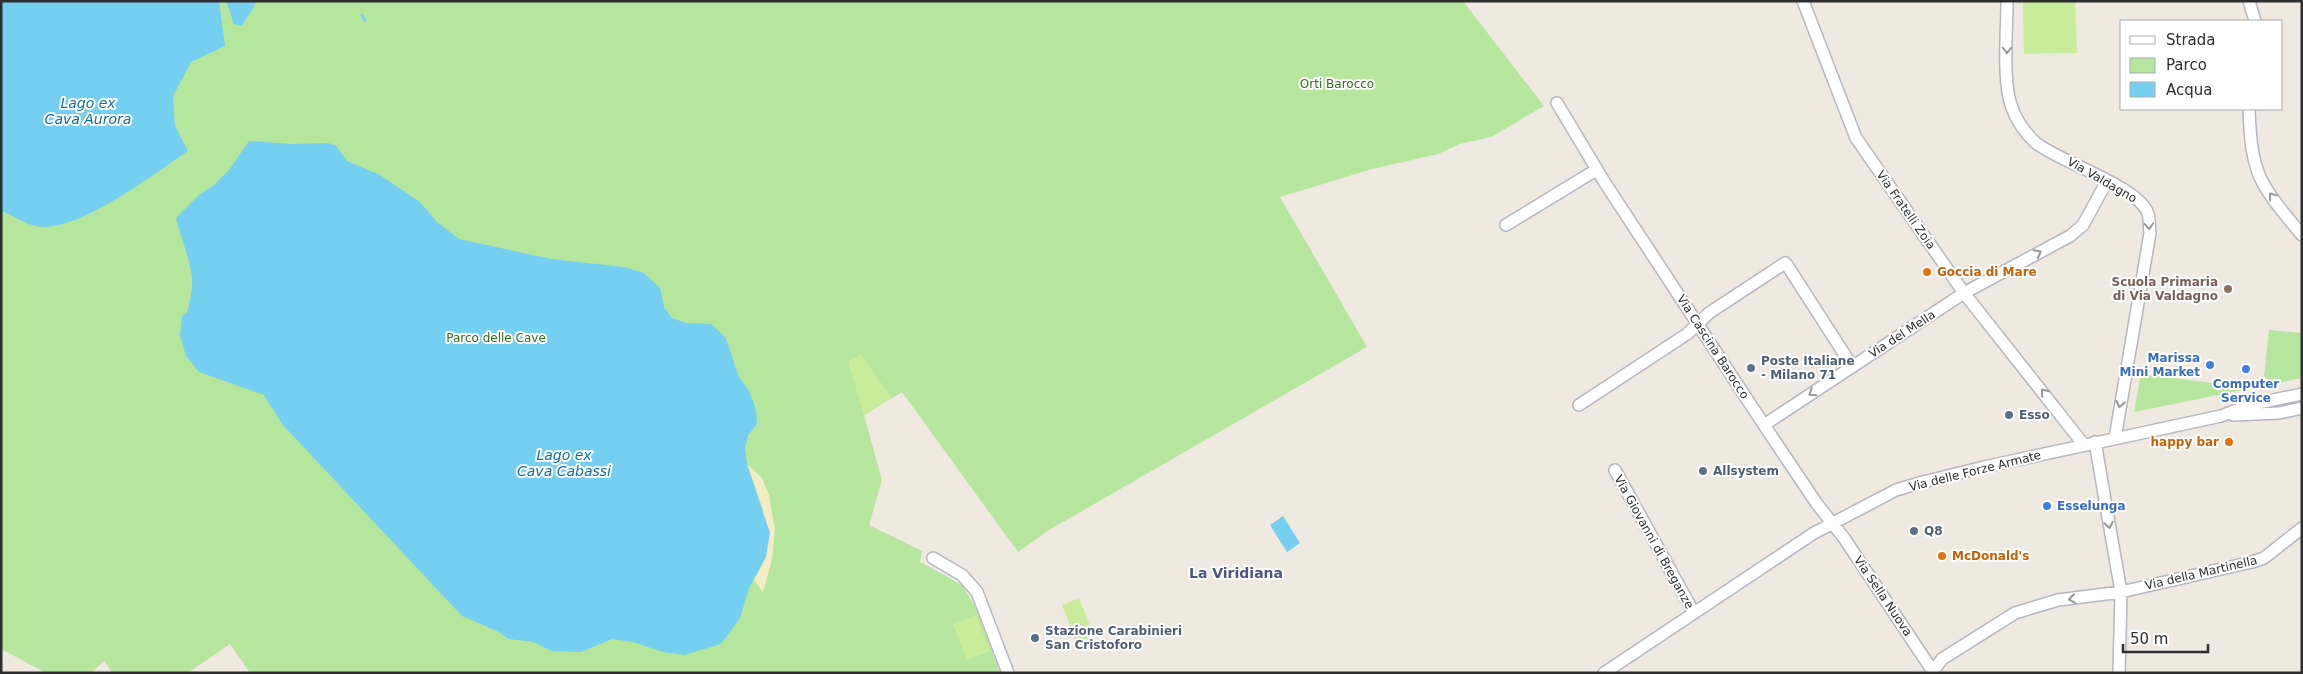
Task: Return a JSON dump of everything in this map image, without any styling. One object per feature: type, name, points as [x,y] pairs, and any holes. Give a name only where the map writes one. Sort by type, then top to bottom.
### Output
[{"type":"street","name":"Via Fratelli Zoia","points":[[1803,1],[1856,138],[1964,293],[2090,444]]},
{"type":"street","name":"Via Valdagno","points":[[2007,1],[2009,96],[2018,119],[2028,134],[2042,146],[2107,181],[2141,202],[2148,214],[2150,233],[2115,438]]},
{"type":"street","points":[[2249,1],[2255,20]]},
{"type":"street","name":"Via Cascina Barocco","points":[[1557,104],[1596,170],[1764,425],[1817,504],[1832,522]]},
{"type":"street","points":[[2249,110],[2250,132],[2258,172],[2264,185],[2302,235]]},
{"type":"street","points":[[1506,225],[1596,170]]},
{"type":"street","name":"Via del Mella","points":[[1764,425],[1964,293],[2076,232],[2088,216],[2107,181]]},
{"type":"street","points":[[1580,405],[1687,334],[1698,323],[1785,264],[1852,366]]},
{"type":"street","name":"Via delle Forze Armate","points":[[1604,673],[1832,522],[1908,486],[2115,438],[2221,416],[2249,405],[2302,394]]},
{"type":"street","points":[[2279,413],[2282,398]]},
{"type":"street","points":[[2221,416],[2279,413],[2302,408]]},
{"type":"street","points":[[2090,444],[2120,592],[2119,673]]},
{"type":"street","name":"Via Giovanni di Breganze","points":[[1615,470],[1694,613]]},
{"type":"street","name":"Via Sella Nuova","points":[[1832,522],[1869,574],[1933,672]]},
{"type":"street","name":"Via della Martinella","points":[[1933,672],[1942,659],[2015,613],[2058,600],[2120,592],[2252,562],[2264,558],[2302,528]]},
{"type":"street","points":[[932,558],[962,576],[977,592],[1008,673]]},
{"type":"green space","name":"Parco delle Cave","points":[[1,1],[1463,1],[1544,106],[1491,137],[1460,144],[1438,154],[1372,169],[1280,197],[1367,347],[1049,530],[1018,552],[902,392],[864,415],[882,480],[869,525],[922,551],[920,562],[962,585],[975,606],[1000,673],[250,673],[230,644],[188,673],[112,673],[104,661],[91,673],[46,673],[1,649]]},
{"type":"green space","points":[[2023,1],[2075,1],[2077,53],[2024,54]]},
{"type":"green space","points":[[2269,330],[2302,333],[2302,378],[2273,384],[2264,376]]},
{"type":"green space","points":[[861,355],[892,398],[864,415],[848,361]]},
{"type":"green space","points":[[2141,374],[2252,388],[2134,412]]},
{"type":"green space","points":[[1079,598],[1094,636],[1077,643],[1062,605]]},
{"type":"green space","points":[[976,615],[990,651],[967,660],[953,624]]},
{"type":"sand","points":[[747,464],[762,478],[769,495],[775,530],[772,560],[763,592],[754,580],[766,557],[763,510]]},
{"type":"water","name":"Lago ex Cava Aurora","points":[[1,1],[219,1],[225,46],[191,62],[173,96],[175,126],[188,151],[136,187],[93,212],[72,221],[52,226],[36,226],[4,212],[1,209]]},
{"type":"water","points":[[226,1],[257,1],[242,26],[234,24]]},
{"type":"water","name":"Lago ex Cava Cabassi","points":[[249,141],[293,144],[328,143],[336,146],[347,161],[380,175],[420,202],[436,221],[459,239],[551,259],[624,267],[644,273],[660,288],[664,307],[672,318],[686,323],[711,324],[726,338],[738,375],[749,391],[756,410],[757,424],[748,435],[745,449],[747,464],[770,533],[766,557],[749,588],[740,618],[721,644],[684,655],[663,652],[633,642],[612,639],[581,652],[552,651],[533,642],[509,639],[497,631],[462,616],[282,424],[264,395],[199,372],[186,356],[180,335],[182,316],[187,313],[190,301],[192,280],[189,262],[176,218],[199,195],[214,185],[229,170]]},
{"type":"water","points":[[1283,516],[1300,543],[1287,552],[1270,525]]},
{"type":"waterway","points":[[362,15],[365,20]]},
{"type":"place","name":"Goccia di Mare","points":[[1927,272]]},
{"type":"place","name":"Scuola Primaria di Via Valdagno","points":[[2228,289]]},
{"type":"place","name":"Marissa Mini Market","points":[[2210,365]]},
{"type":"place","name":"Poste Italiane - Milano 71","points":[[1751,368]]},
{"type":"place","name":"Computer Service","points":[[2246,369]]},
{"type":"place","name":"Esso","points":[[2009,415]]},
{"type":"place","name":"happy bar","points":[[2229,442]]},
{"type":"place","name":"Allsystem","points":[[1703,471]]},
{"type":"place","name":"Esselunga","points":[[2047,506]]},
{"type":"place","name":"Q8","points":[[1914,531]]},
{"type":"place","name":"McDonald's","points":[[1942,556]]},
{"type":"place","name":"Stazione Carabinieri San Cristoforo","points":[[1035,638]]},
{"type":"district","name":"La Viridiana","points":[[1236,573]]},
{"type":"park label","name":"Orti Barocco","points":[[1337,84]]}]
